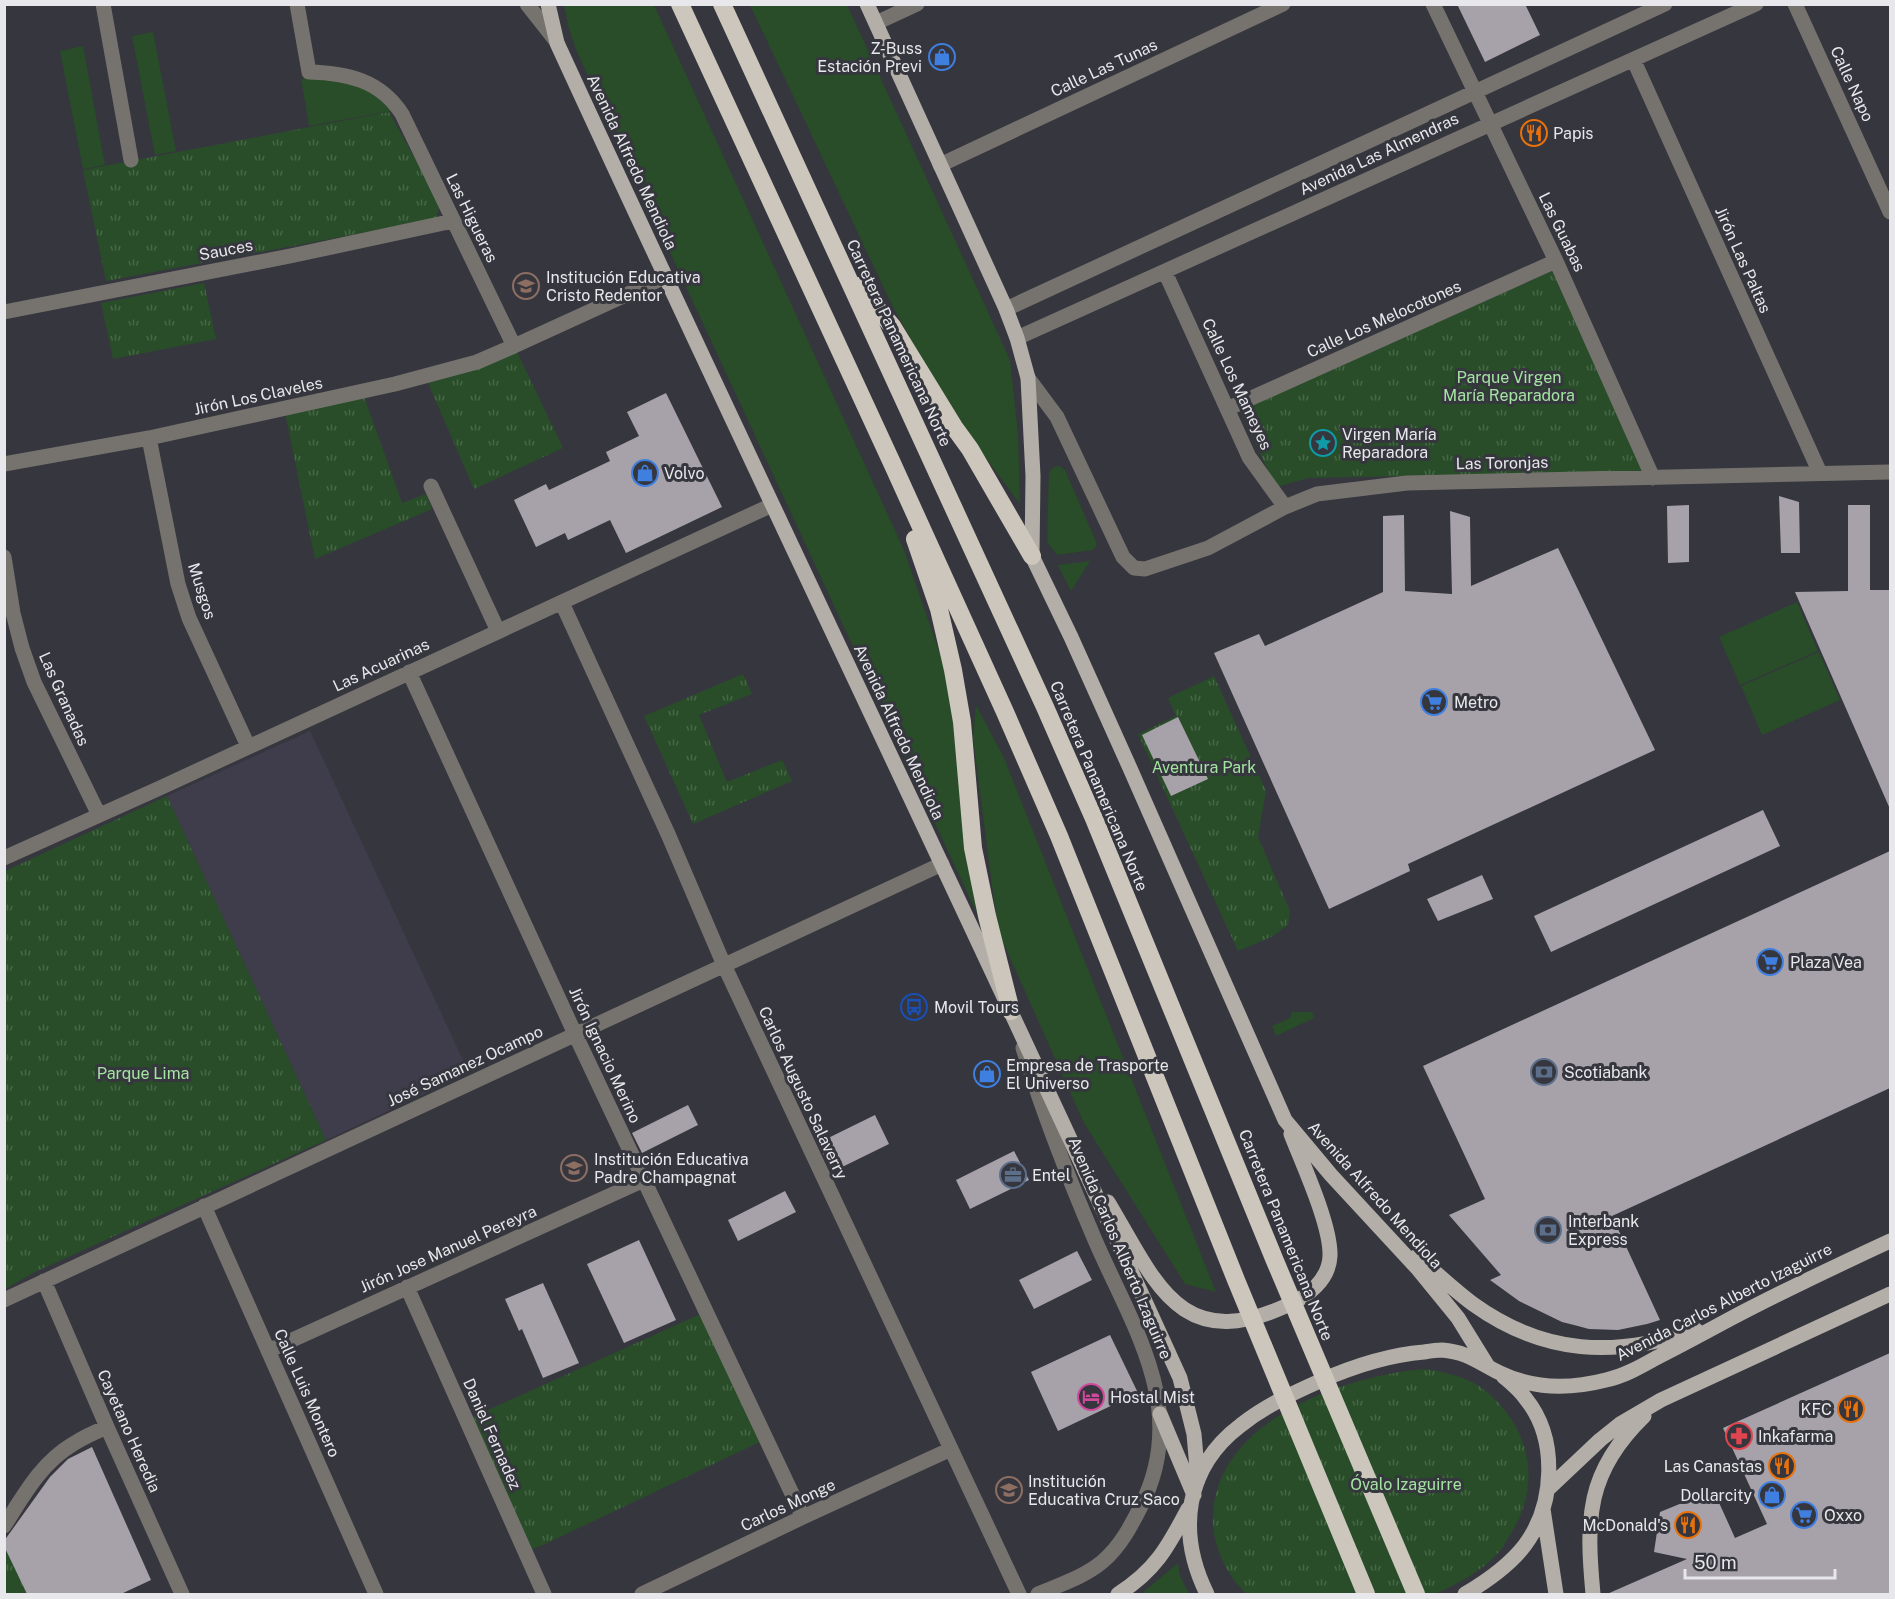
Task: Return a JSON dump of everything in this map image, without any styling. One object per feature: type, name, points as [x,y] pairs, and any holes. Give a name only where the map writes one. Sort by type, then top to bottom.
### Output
[{"type":"highway","points":[[680,4],[892,463],[1059,836],[1236,1280],[1366,1594]]},
{"type":"highway","name":"Carretera Panamericana Norte","points":[[722,4],[1045,707],[1095,821],[1275,1262],[1416,1594]]},
{"type":"highway","points":[[842,266],[892,326],[970,449],[1032,556]]},
{"type":"highway","points":[[892,463],[939,609],[953,670],[962,722],[973,848],[987,916],[1011,1011]]},
{"type":"main road","name":"Avenida Alfredo Mendiola","points":[[548,4],[557,43],[1011,1011],[1180,1378],[1194,1434],[1198,1480]]},
{"type":"main road","name":"Avenida Alfredo Mendiola","points":[[867,4],[1006,309],[1017,338],[1028,378],[1033,476],[1032,556],[1080,656],[1286,1120],[1311,1153],[1418,1269],[1451,1310],[1487,1365]]},
{"type":"main road","points":[[1059,1116],[1155,1281],[1167,1297],[1185,1311],[1208,1320],[1231,1321],[1257,1317],[1296,1301],[1315,1288],[1326,1273],[1330,1258],[1329,1241],[1286,1120]]},
{"type":"main road","points":[[1371,1218],[1459,1293],[1483,1310],[1525,1333],[1558,1344],[1590,1348],[1629,1346],[1674,1337],[1730,1319]]},
{"type":"main road","name":"Avenida Carlos Alberto Izaguirre","points":[[1501,1374],[1533,1384],[1554,1387],[1607,1380],[1635,1369],[1730,1319],[1890,1241]]},
{"type":"main road","points":[[1547,1490],[1620,1424],[1661,1400],[1890,1293]]},
{"type":"main road","name":"Avenida Carlos Alberto Izaguirre","points":[[1207,1594],[1197,1573],[1191,1549],[1189,1525],[1193,1498],[1208,1459],[1239,1426],[1280,1400],[1370,1361],[1405,1353],[1442,1350],[1472,1356],[1501,1374],[1526,1398],[1541,1427],[1549,1458],[1544,1509],[1525,1544],[1490,1579],[1465,1594]]},
{"type":"main road","points":[[1593,1594],[1589,1526],[1594,1493],[1602,1471],[1615,1449],[1634,1426],[1661,1400]]},
{"type":"main road","points":[[1160,1414],[1193,1498]]},
{"type":"main road","name":"Avenida Carlos Alberto Izaguirre","points":[[1118,1594],[1135,1583],[1157,1562],[1173,1539],[1193,1498]]},
{"type":"main road","points":[[1544,1509],[1556,1594]]},
{"type":"street","points":[[102,4],[131,160]]},
{"type":"street","name":"Las Higueras","points":[[297,4],[309,72],[342,74],[361,80],[376,88],[397,106],[514,346]]},
{"type":"street","points":[[527,4],[557,43]]},
{"type":"street","points":[[876,23],[917,4]]},
{"type":"street","name":"Calle Las Tunas","points":[[940,165],[1261,9],[1283,4]]},
{"type":"street","name":"Las Guabas","points":[[1433,4],[1556,261],[1653,478]]},
{"type":"street","name":"Avenida Las Almendras","points":[[1006,309],[1665,4]]},
{"type":"street","name":"Avenida Las Almendras","points":[[1017,338],[1756,4]]},
{"type":"street","name":"Calle Napo","points":[[1795,4],[1890,212]]},
{"type":"street","name":"Jirón Las Paltas","points":[[1634,61],[1820,473]]},
{"type":"street","name":"Sauces","points":[[4,312],[453,222]]},
{"type":"street","name":"Calle Los Melocotones","points":[[1227,409],[1556,261]]},
{"type":"street","name":"Calle Los Mameyes","points":[[1165,272],[1249,457],[1285,507]]},
{"type":"street","points":[[514,346],[665,277]]},
{"type":"street","name":"Jirón Los Claveles","points":[[4,465],[149,438],[435,374],[477,362],[514,346]]},
{"type":"street","name":"Las Toronjas","points":[[1028,378],[1057,417],[1124,557],[1134,568],[1145,569],[1208,548],[1285,507],[1317,494],[1407,483],[1890,472]]},
{"type":"street","name":"Musgos","points":[[149,438],[177,584],[189,618],[248,746]]},
{"type":"street","points":[[431,486],[498,631]]},
{"type":"street","name":"Las Acuarinas","points":[[4,858],[772,505]]},
{"type":"street","name":"Las Granadas","points":[[4,557],[9,614],[34,682],[99,815]]},
{"type":"street","name":"Carlos Augusto Salaverry","points":[[561,603],[668,834],[724,965],[1019,1594]]},
{"type":"street","name":"Jirón Ignacio Merino","points":[[409,672],[575,1034],[803,1517]]},
{"type":"street","name":"José Samanez Ocampo","points":[[4,1300],[942,864]]},
{"type":"street","name":"Avenida Carlos Alberto Izaguirre","points":[[1011,1011],[1032,1079],[1062,1159],[1149,1363],[1155,1380],[1160,1414],[1159,1450],[1152,1482],[1123,1538],[1111,1554],[1088,1571],[1038,1594]]},
{"type":"street","name":"Jirón Jose Manuel Pereyra","points":[[268,1350],[644,1180]]},
{"type":"street","name":"Calle Luis Montero","points":[[204,1206],[376,1594]]},
{"type":"street","name":"Cayetano Heredia","points":[[44,1281],[183,1594]]},
{"type":"street","name":"Daniel Fernadez","points":[[407,1287],[544,1594]]},
{"type":"street","points":[[4,1526],[36,1477],[52,1459],[72,1444],[107,1427]]},
{"type":"street","name":"Carlos Monge","points":[[642,1594],[950,1449]]},
{"type":"shaded area","points":[[310,731],[469,1073],[326,1140],[167,796]]},
{"type":"green space","points":[[564,5],[654,5],[904,550],[943,663],[986,933],[577,52]]},
{"type":"green space","points":[[750,5],[847,5],[1010,360],[1018,434],[1020,504],[951,411],[892,305]]},
{"type":"green space","points":[[153,32],[176,151],[155,155],[132,36]]},
{"type":"green space","points":[[83,46],[105,165],[83,169],[60,51]]},
{"type":"green space","points":[[319,75],[369,89],[392,111],[309,126],[301,79]]},
{"type":"green space","points":[[389,112],[440,204],[436,219],[106,281],[83,170]]},
{"type":"green space","name":"Parque Virgen María Reparadora","points":[[1552,271],[1643,471],[1308,478],[1276,487],[1240,411]]},
{"type":"green space","points":[[204,283],[216,339],[113,359],[101,303]]},
{"type":"green space","points":[[514,346],[563,448],[474,489],[425,376]]},
{"type":"green space","points":[[362,391],[402,503],[426,494],[432,509],[315,559],[284,408]]},
{"type":"green space","points":[[1056,466],[1065,470],[1097,544],[1093,550],[1057,555],[1047,542],[1049,474]]},
{"type":"green space","points":[[1090,561],[1071,591],[1058,565]]},
{"type":"green space","points":[[1797,602],[1818,651],[1740,685],[1719,637]]},
{"type":"green space","points":[[1819,652],[1840,700],[1762,735],[1741,686]]},
{"type":"green space","points":[[743,674],[752,694],[699,715],[727,782],[782,760],[792,781],[693,824],[644,716]]},
{"type":"green space","name":"Aventura Park","points":[[1214,676],[1266,791],[1258,837],[1290,911],[1288,925],[1273,936],[1238,951],[1138,734],[1176,716],[1168,698]]},
{"type":"green space","points":[[976,705],[1004,758],[1216,1292],[1185,1284],[1084,1123],[998,931],[973,738]]},
{"type":"green space","name":"Parque Lima","points":[[167,796],[326,1140],[35,1272],[5,1289],[5,871]]},
{"type":"green space","points":[[1292,1012],[1312,1012],[1314,1018],[1276,1036],[1272,1026],[1290,1018]]},
{"type":"green space","points":[[705,1312],[766,1439],[524,1552],[466,1420]]},
{"type":"green space","name":"Óvalo Izaguirre","points":[[1424,1369],[1457,1376],[1473,1382],[1487,1392],[1503,1407],[1523,1442],[1528,1461],[1526,1500],[1519,1519],[1501,1550],[1470,1576],[1433,1594],[1247,1594],[1234,1580],[1223,1561],[1216,1541],[1213,1521],[1218,1486],[1234,1456],[1258,1431],[1287,1410],[1321,1394],[1392,1373]]},
{"type":"green space","points":[[5,1546],[27,1594],[5,1594]]},
{"type":"green space","points":[[1178,1563],[1180,1576],[1189,1594],[1141,1594]]},
{"type":"building","points":[[1457,4],[1525,4],[1540,35],[1485,62]]},
{"type":"building","name":"Volvo","points":[[666,393],[722,507],[626,553],[610,520],[568,540],[565,533],[536,547],[514,500],[546,484],[549,490],[610,461],[606,452],[639,436],[627,412]]},
{"type":"building","points":[[1779,496],[1799,502],[1800,553],[1781,553]]},
{"type":"building","points":[[1689,505],[1689,562],[1668,563],[1667,506]]},
{"type":"building","points":[[1848,505],[1870,505],[1870,590],[1890,590],[1890,809],[1795,592],[1848,591]]},
{"type":"building","name":"Metro","points":[[1450,511],[1470,517],[1471,586],[1558,548],[1655,750],[1408,864],[1410,871],[1329,909],[1214,653],[1259,634],[1265,646],[1383,592],[1383,516],[1404,515],[1405,591],[1452,594]]},
{"type":"building","points":[[1178,717],[1208,779],[1171,796],[1142,735]]},
{"type":"building","points":[[1763,810],[1780,846],[1551,952],[1534,916]]},
{"type":"building","name":"Plaza Vea","points":[[1890,851],[1890,1088],[1612,1216],[1660,1320],[1618,1330],[1589,1329],[1562,1322],[1519,1301],[1490,1280],[1501,1275],[1449,1215],[1485,1199],[1423,1066]]},
{"type":"building","points":[[1482,875],[1493,899],[1438,921],[1427,899]]},
{"type":"building","points":[[688,1105],[698,1125],[642,1153],[632,1133]]},
{"type":"building","points":[[875,1115],[889,1144],[832,1172],[818,1143]]},
{"type":"building","points":[[1014,1151],[1029,1180],[970,1209],[956,1180]]},
{"type":"building","points":[[785,1191],[796,1212],[738,1241],[728,1220]]},
{"type":"building","points":[[639,1240],[676,1320],[624,1343],[587,1264]]},
{"type":"building","points":[[1077,1251],[1092,1280],[1034,1309],[1019,1280]]},
{"type":"building","points":[[543,1283],[579,1363],[543,1378],[522,1329],[519,1331],[505,1299]]},
{"type":"building","points":[[1110,1335],[1138,1393],[1058,1431],[1031,1372]]},
{"type":"building","points":[[1890,1353],[1890,1594],[1607,1594],[1687,1559],[1654,1552],[1660,1512],[1704,1494],[1707,1500],[1716,1496],[1735,1538],[1767,1524],[1723,1428]]},
{"type":"building","points":[[92,1447],[151,1580],[121,1594],[27,1594],[4,1546],[4,1541],[50,1477],[68,1459]]},
{"type":"place","name":"Z-Buss Estación Previ","points":[[942,57]]},
{"type":"place","name":"Papis","points":[[1534,133]]},
{"type":"place","name":"Institución Educativa Cristo Redentor","points":[[526,286]]},
{"type":"place","name":"Virgen María Reparadora","points":[[1323,443]]},
{"type":"place","name":"Volvo","points":[[645,473]]},
{"type":"place","name":"Metro","points":[[1434,702]]},
{"type":"place","name":"Plaza Vea","points":[[1770,962]]},
{"type":"place","name":"Movil Tours","points":[[914,1007]]},
{"type":"place","name":"Scotiabank","points":[[1544,1072]]},
{"type":"place","name":"Empresa de Trasporte El Universo","points":[[987,1074]]},
{"type":"place","name":"Institución Educativa Padre Champagnat","points":[[574,1168]]},
{"type":"place","name":"Entel","points":[[1013,1175]]},
{"type":"place","name":"Interbank Express","points":[[1548,1230]]},
{"type":"place","name":"Hostal Mist","points":[[1091,1397]]},
{"type":"place","name":"KFC","points":[[1851,1409]]},
{"type":"place","name":"Inkafarma","points":[[1739,1436]]},
{"type":"place","name":"Las Canastas","points":[[1782,1466]]},
{"type":"place","name":"Institución Educativa Cruz Saco","points":[[1009,1490]]},
{"type":"place","name":"Dollarcity","points":[[1772,1495]]},
{"type":"place","name":"Oxxo","points":[[1804,1515]]},
{"type":"place","name":"McDonald's","points":[[1688,1525]]}]
